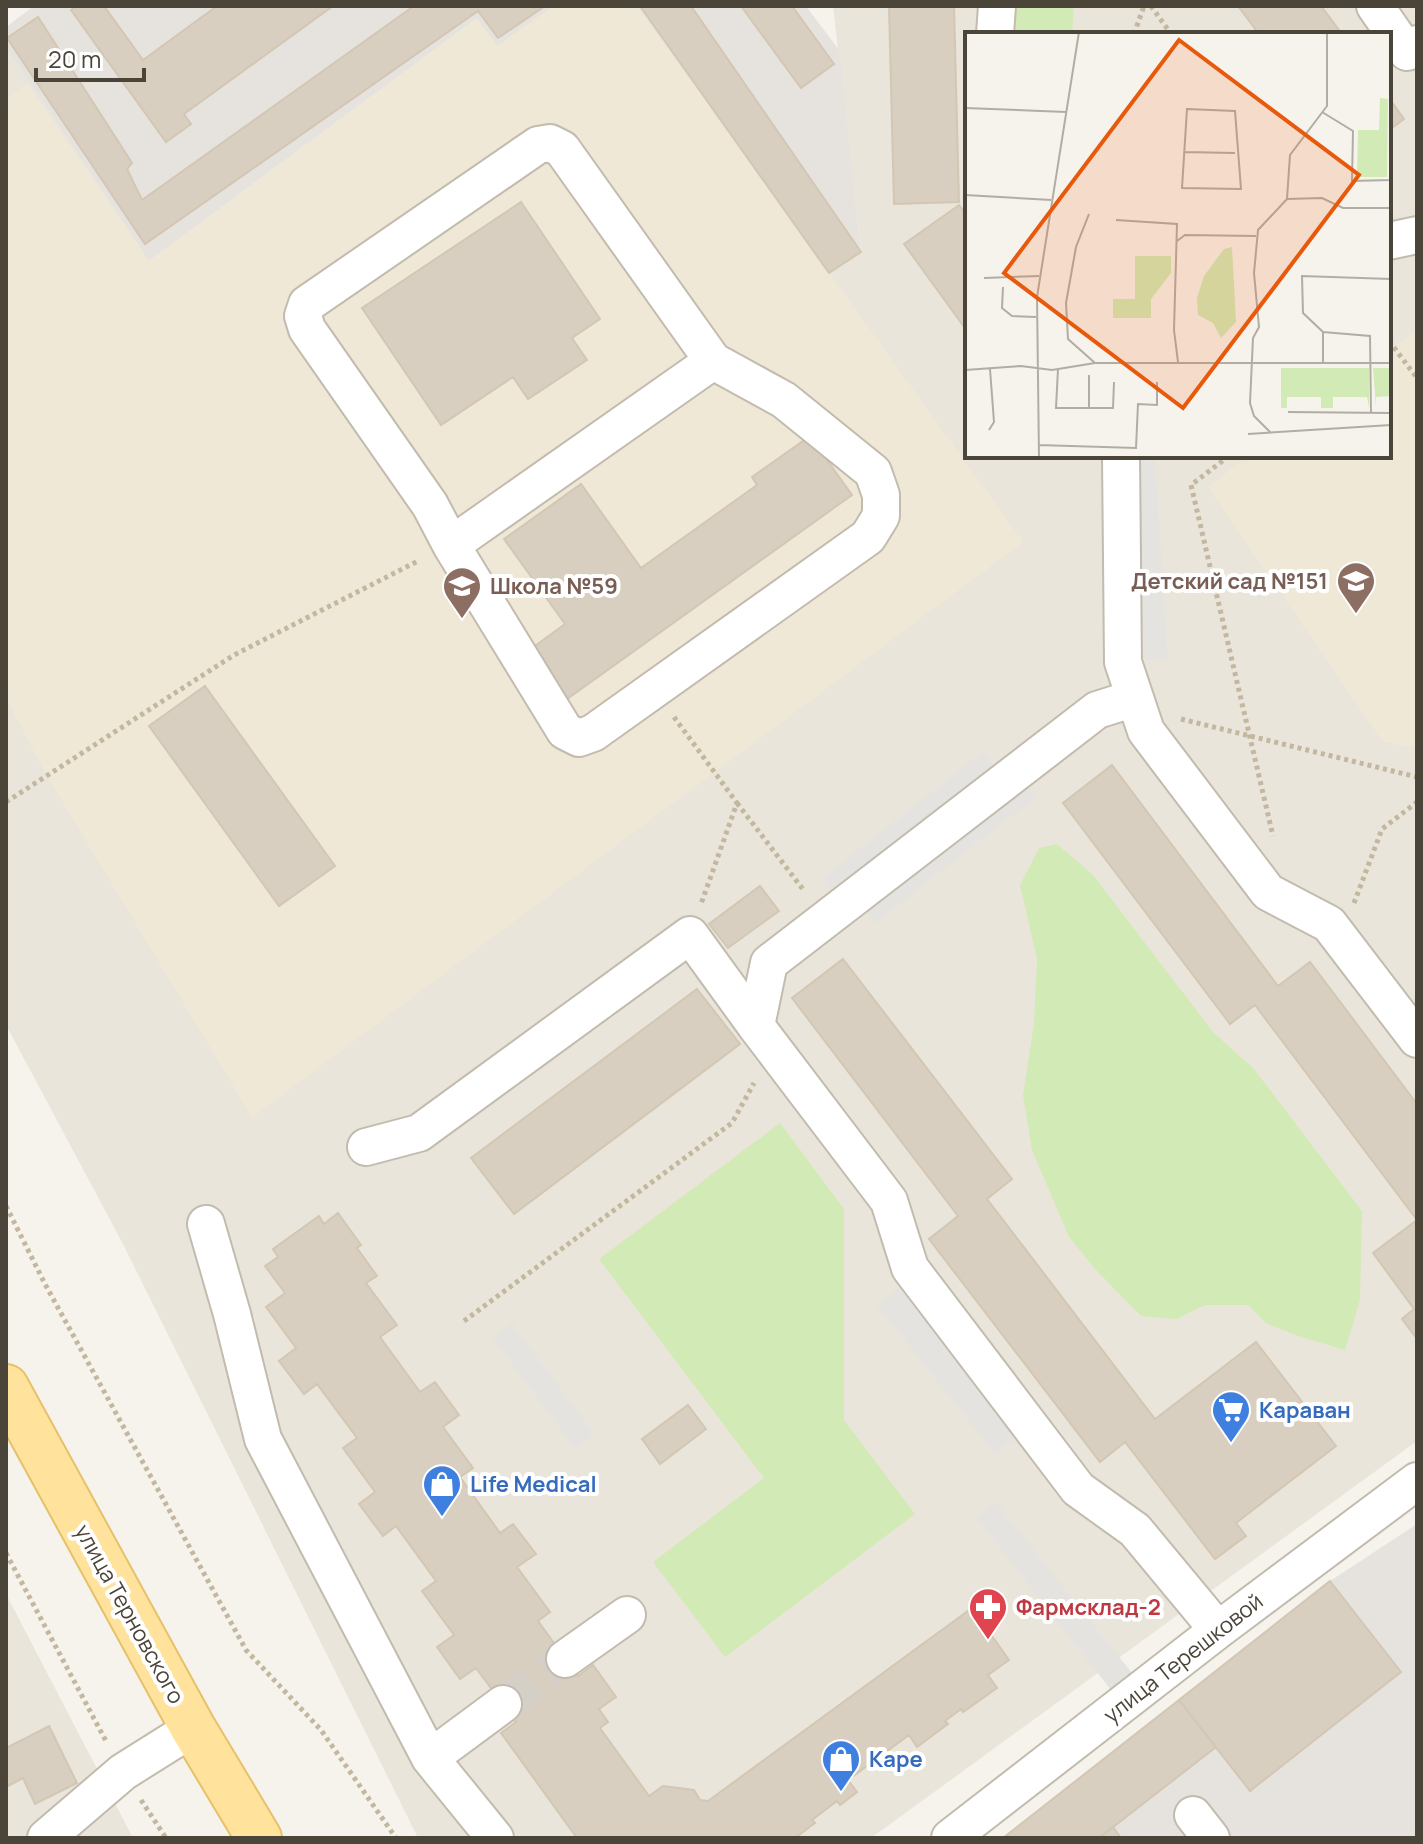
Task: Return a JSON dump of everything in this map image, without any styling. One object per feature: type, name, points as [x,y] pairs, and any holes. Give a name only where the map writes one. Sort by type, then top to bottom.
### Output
[{"type":"main road","name":"улица Терновского","points":[[6,1387],[193,1728],[259,1838]]},
{"type":"street","points":[[995,32],[997,6]]},
{"type":"street","points":[[1375,6],[1407,52],[1417,44]]},
{"type":"street","points":[[550,143],[562,149],[713,361],[784,400],[873,472],[881,495],[881,516],[868,537],[655,690],[593,733],[579,738],[565,731],[451,545],[430,505],[307,329],[303,316],[307,304],[538,145],[550,143]]},
{"type":"street","points":[[1391,241],[1417,235]]},
{"type":"street","points":[[451,545],[713,361]]},
{"type":"street","points":[[1121,458],[1123,662],[1146,731],[1268,892],[1329,924],[1417,1039]]},
{"type":"street","points":[[764,1037],[769,963],[1097,710],[1137,703]]},
{"type":"street","points":[[366,1147],[419,1133],[690,935],[889,1201],[910,1268],[1078,1489],[1135,1530],[1218,1630]]},
{"type":"street","points":[[206,1224],[263,1439],[430,1758],[495,1838]]},
{"type":"street","name":"улица Терешковой","points":[[950,1838],[1218,1630],[1417,1481]]},
{"type":"street","points":[[565,1659],[627,1615]]},
{"type":"street","points":[[430,1758],[503,1704]]},
{"type":"street","points":[[46,1838],[123,1772],[193,1728]]},
{"type":"path","points":[[1135,32],[1144,6]]},
{"type":"path","points":[[1151,6],[1170,32]]},
{"type":"path","points":[[1391,344],[1417,378]]},
{"type":"path","points":[[1226,458],[1191,485],[1275,842]]},
{"type":"path","points":[[6,802],[234,655],[451,545]]},
{"type":"path","points":[[655,690],[825,919]]},
{"type":"path","points":[[1137,703],[1250,736],[1417,777]]},
{"type":"path","points":[[1329,924],[1356,901],[1382,829],[1417,802]]},
{"type":"path","points":[[690,935],[737,803]]},
{"type":"path","points":[[464,1321],[732,1123],[764,1037]]},
{"type":"path","points":[[6,1206],[52,1297],[246,1650],[321,1730],[396,1838]]},
{"type":"path","points":[[6,1553],[123,1772],[166,1838]]},
{"type":"shaded area","points":[[34,6],[554,6],[497,46],[476,19],[149,261],[6,48],[6,27]]},
{"type":"shaded area","points":[[554,6],[637,6],[829,273],[861,251],[833,6],[1417,6],[1417,1441],[871,1838],[418,1838],[123,1244],[6,1025],[6,48],[149,261],[497,46]]},
{"type":"shaded area","name":"Школа №59","points":[[554,6],[637,6],[1023,542],[252,1117],[47,776],[6,698],[6,98],[28,84],[149,261],[476,19],[497,46]]},
{"type":"shaded area","points":[[637,6],[806,6],[839,50],[861,252],[829,273]]},
{"type":"shaded area","name":"Детский сад №151","points":[[1417,329],[1417,748],[1383,742],[1208,487],[1246,458],[1391,458],[1391,349]]},
{"type":"shaded area","points":[[1132,458],[1155,458],[1168,659],[1145,661]]},
{"type":"shaded area","points":[[983,752],[999,773],[838,900],[821,879]]},
{"type":"shaded area","points":[[1019,775],[1036,797],[875,923],[858,902]]},
{"type":"shaded area","points":[[906,1283],[1023,1432],[995,1454],[877,1305]]},
{"type":"shaded area","points":[[512,1323],[595,1434],[575,1449],[492,1337]]},
{"type":"shaded area","points":[[996,1502],[1132,1673],[1111,1690],[976,1518]]},
{"type":"shaded area","points":[[1417,1524],[1417,1838],[1003,1838],[1330,1581]]},
{"type":"shaded area","points":[[6,1594],[133,1838],[6,1838]]},
{"type":"green space","points":[[997,6],[1074,6],[1072,32],[995,32]]},
{"type":"green space","points":[[1057,844],[1093,875],[1213,1032],[1254,1069],[1362,1211],[1360,1300],[1345,1350],[1266,1323],[1248,1305],[1205,1305],[1177,1319],[1141,1316],[1069,1237],[1032,1150],[1023,1095],[1034,1024],[1037,959],[1020,885],[1039,848]]},
{"type":"green space","points":[[780,1123],[844,1209],[844,1420],[915,1514],[725,1657],[653,1562],[764,1478],[599,1259]]},
{"type":"building","points":[[77,6],[104,6],[143,60],[217,6],[333,6],[184,114],[191,124],[166,142],[71,10]]},
{"type":"building","points":[[414,6],[545,6],[498,38],[478,11],[145,244],[7,38],[38,17],[132,163],[127,169],[142,200]]},
{"type":"building","points":[[640,6],[691,6],[861,252],[829,273]]},
{"type":"building","points":[[741,6],[792,6],[834,64],[801,88]]},
{"type":"building","points":[[889,6],[954,6],[959,202],[894,204]]},
{"type":"building","points":[[1238,6],[1321,6],[1340,32],[1258,32]]},
{"type":"building","points":[[1391,101],[1404,119],[1391,129]]},
{"type":"building","points":[[521,202],[600,319],[572,338],[587,360],[528,399],[513,377],[441,425],[362,308]]},
{"type":"building","points":[[959,205],[965,212],[965,328],[904,244]]},
{"type":"building","points":[[810,436],[852,495],[560,704],[524,654],[565,624],[504,539],[581,484],[641,568],[757,485],[752,477]]},
{"type":"building","points":[[205,686],[335,866],[279,906],[149,726]]},
{"type":"building","points":[[1112,765],[1278,986],[1310,962],[1417,1104],[1417,1220],[1255,1005],[1230,1024],[1063,803]]},
{"type":"building","points":[[760,886],[779,911],[728,948],[709,924]]},
{"type":"building","points":[[843,959],[1012,1179],[987,1199],[1155,1419],[1256,1342],[1336,1446],[1236,1523],[1246,1536],[1215,1559],[1125,1442],[1100,1462],[929,1239],[958,1216],[792,998]]},
{"type":"building","points":[[697,989],[740,1044],[514,1214],[471,1158]]},
{"type":"building","points":[[338,1213],[361,1245],[357,1248],[377,1276],[366,1283],[397,1325],[380,1337],[420,1392],[435,1382],[459,1415],[443,1427],[473,1468],[460,1477],[500,1533],[513,1524],[536,1554],[517,1567],[550,1612],[538,1621],[578,1676],[593,1665],[616,1697],[599,1709],[608,1722],[600,1728],[649,1796],[663,1786],[694,1790],[700,1800],[708,1801],[972,1608],[1009,1660],[988,1675],[997,1688],[963,1712],[961,1709],[945,1721],[948,1724],[917,1747],[909,1735],[848,1780],[857,1792],[840,1805],[837,1801],[795,1838],[577,1838],[501,1733],[516,1722],[476,1668],[460,1679],[437,1647],[454,1635],[422,1591],[436,1581],[396,1526],[383,1536],[359,1504],[375,1492],[343,1448],[357,1438],[317,1384],[304,1394],[279,1361],[296,1348],[266,1307],[285,1293],[265,1266],[278,1257],[273,1249],[319,1216],[324,1224]]},
{"type":"building","points":[[1417,1220],[1417,1339],[1402,1319],[1414,1309],[1373,1253]]},
{"type":"building","points":[[688,1405],[706,1429],[660,1464],[642,1439]]},
{"type":"building","points":[[1330,1581],[1401,1672],[1250,1791],[1179,1700]]},
{"type":"building","points":[[1179,1700],[1216,1747],[1099,1838],[1003,1838]]},
{"type":"building","points":[[49,1726],[77,1783],[35,1804],[23,1778],[6,1787],[6,1748]]},
{"type":"building","points":[[1113,1827],[1121,1838],[1099,1838]]},
{"type":"tunnel","points":[[503,1704],[565,1659]]},
{"type":"place","name":"Детский сад №151","points":[[1356,615]]},
{"type":"place","name":"Школа №59","points":[[462,620]]},
{"type":"place","name":"Караван","points":[[1231,1444]]},
{"type":"place","name":"Life Medical","points":[[442,1518]]},
{"type":"place","name":"Фармсклад-2","points":[[988,1641]]},
{"type":"place","name":"Каре","points":[[841,1793]]}]
